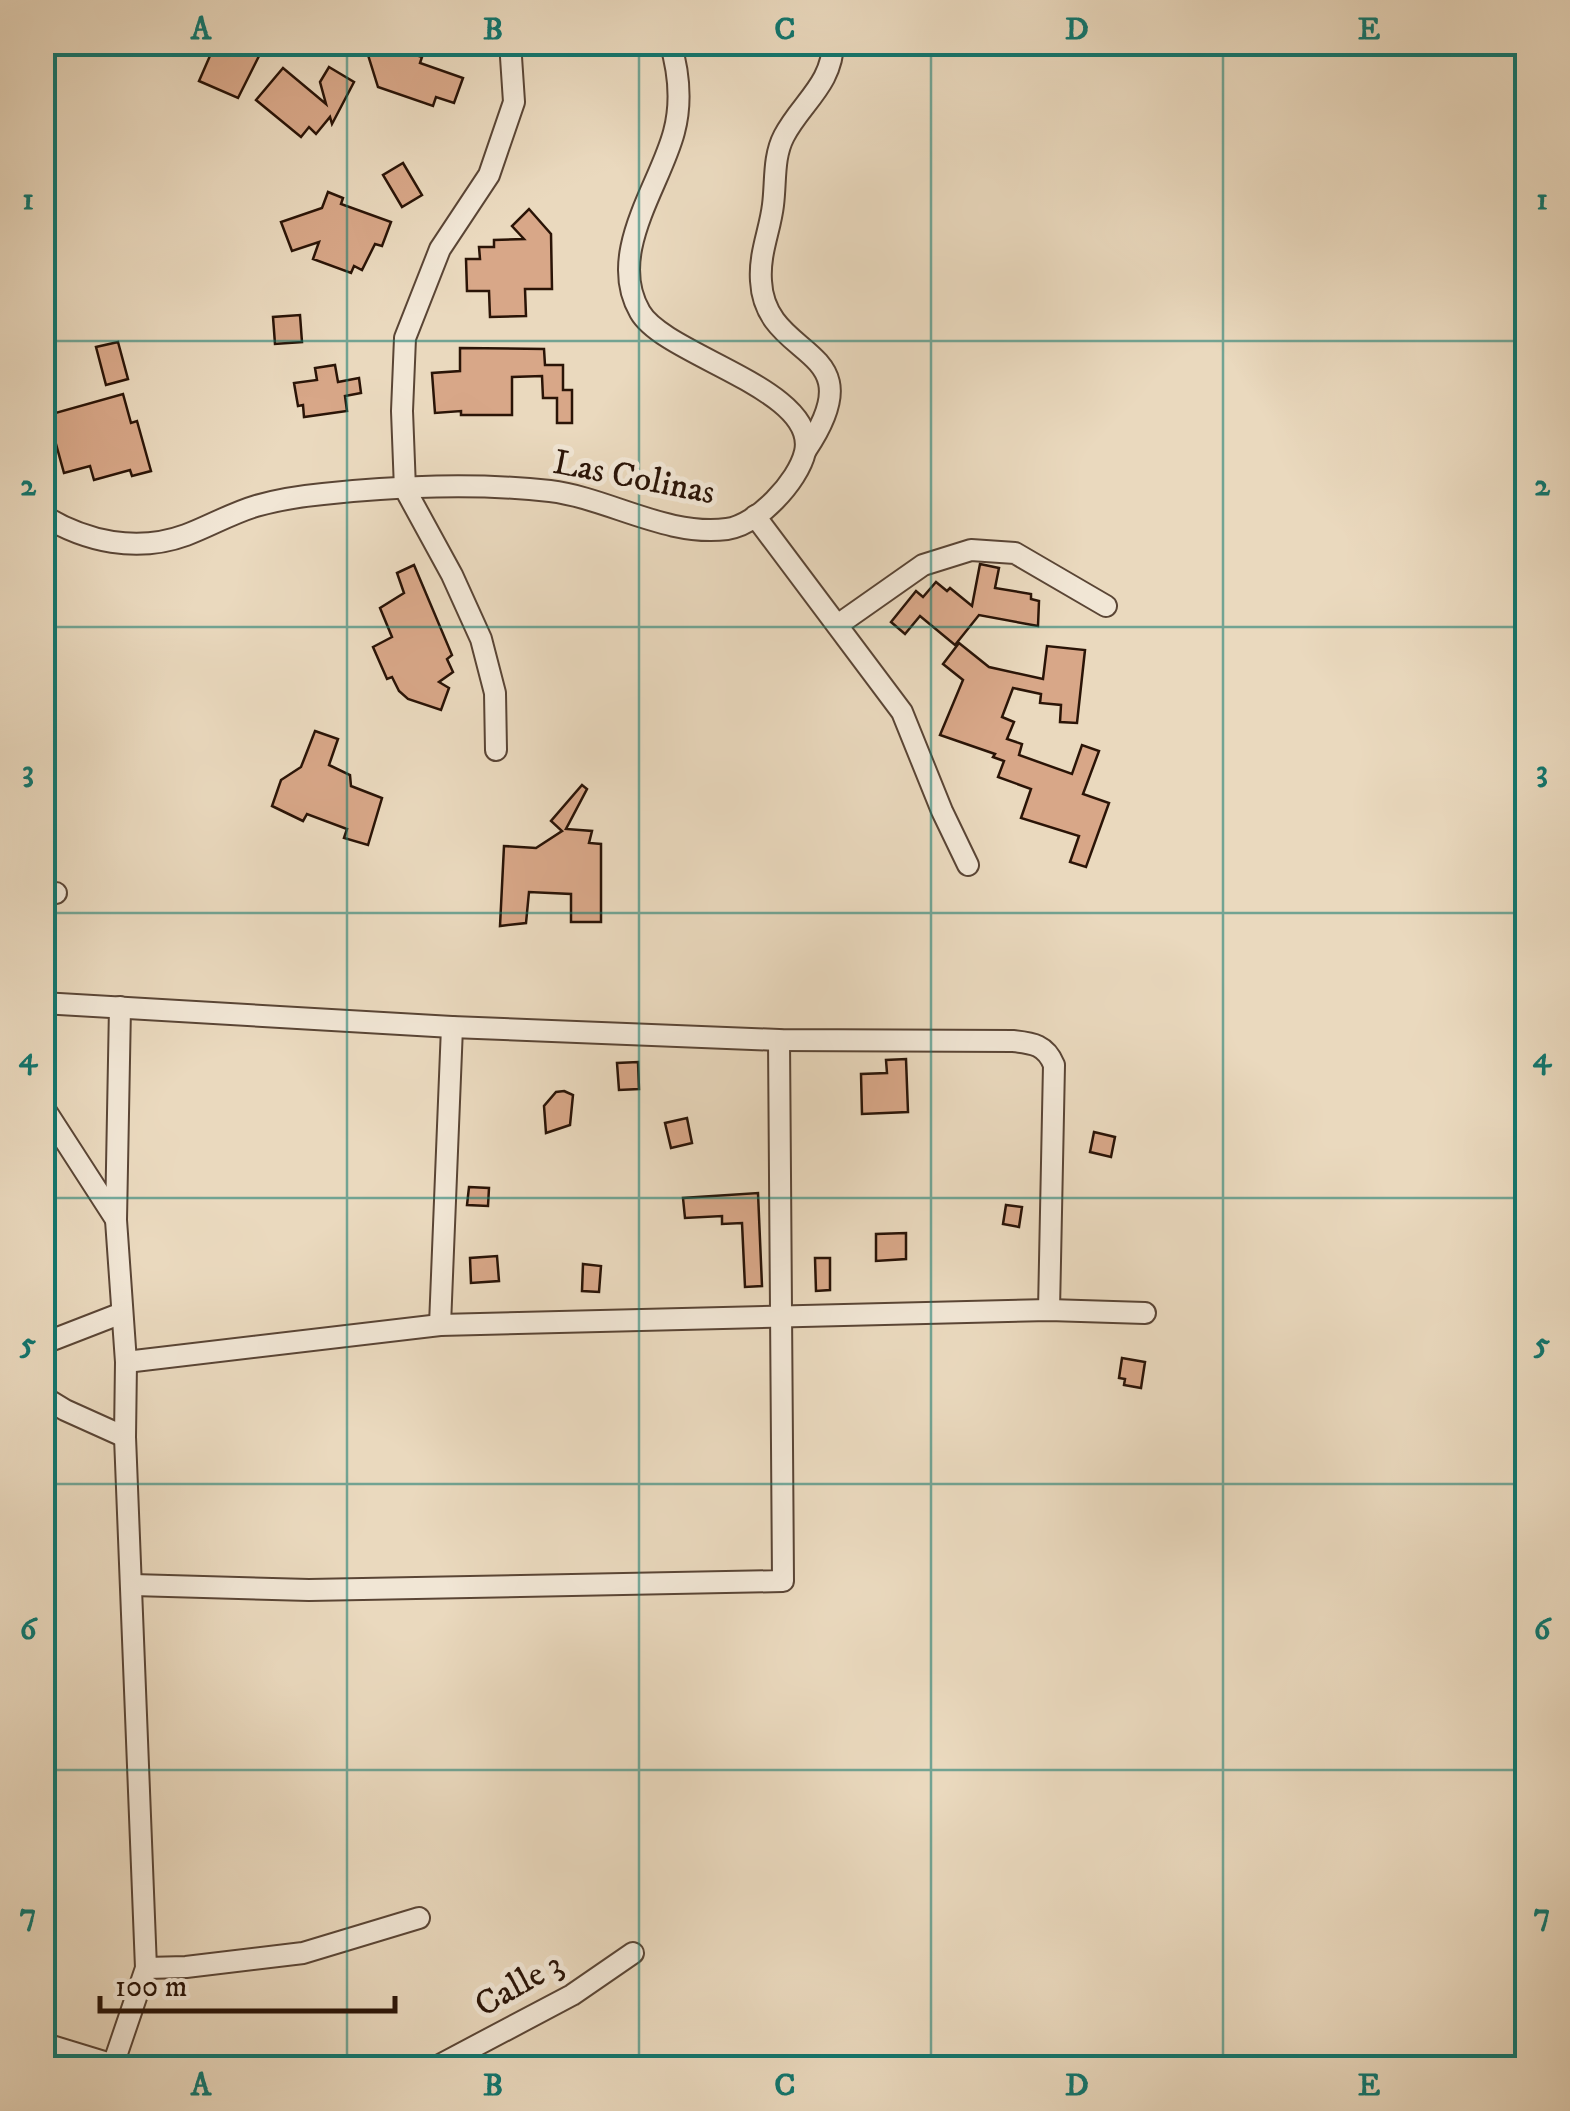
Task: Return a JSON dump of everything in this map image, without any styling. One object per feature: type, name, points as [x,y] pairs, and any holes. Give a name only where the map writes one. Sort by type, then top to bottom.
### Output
[{"type":"street","points":[[496,750],[496,693],[481,639],[405,489],[402,411],[404,338],[440,249],[489,175],[514,102],[510,42]]},
{"type":"street","points":[[670,42],[680,88],[674,132],[632,246],[632,296],[641,315],[658,332],[758,386],[782,404],[804,436],[806,450]]},
{"type":"street","name":"Las Colinas","points":[[42,515],[87,538],[118,544],[149,544],[182,536],[257,506],[323,494],[405,489],[553,491],[675,525],[714,530],[732,528],[756,516],[796,473],[823,425],[832,396],[828,378],[814,358],[774,320],[760,286],[761,254],[773,208],[776,160],[782,138],[821,84],[832,42]]},
{"type":"street","points":[[756,516],[902,712],[968,865]]},
{"type":"street","points":[[839,624],[923,564],[971,550],[1015,552],[1106,606]]},
{"type":"street","points":[[42,1003],[452,1027],[779,1040],[1013,1041],[1041,1046],[1054,1066],[1049,1310]]},
{"type":"street","points":[[42,2043],[113,2067],[146,1968],[124,1437],[126,1362],[116,1220],[120,1008]]},
{"type":"street","points":[[440,1325],[452,1027]]},
{"type":"street","points":[[133,1585],[309,1590],[783,1581],[779,1040]]},
{"type":"street","points":[[42,1105],[116,1220]]},
{"type":"street","points":[[126,1362],[440,1325],[1049,1310],[1145,1313]]},
{"type":"street","points":[[42,1344],[122,1313]]},
{"type":"street","points":[[42,1396],[124,1437]]},
{"type":"street","points":[[146,1968],[303,1953],[418,1918]]},
{"type":"street","name":"Calle 3","points":[[434,2068],[572,1995],[633,1953]]},
{"type":"building","points":[[216,42],[266,42],[238,98],[199,81]]},
{"type":"building","points":[[364,42],[404,42],[407,52],[422,57],[420,63],[463,78],[454,103],[436,97],[433,106],[378,87]]},
{"type":"building","points":[[329,67],[354,82],[332,124],[330,117],[316,134],[309,127],[301,137],[256,100],[283,68],[326,104],[320,82]]},
{"type":"building","points":[[403,163],[422,195],[402,207],[383,175]]},
{"type":"building","points":[[328,192],[343,198],[341,204],[391,222],[382,246],[375,244],[362,270],[354,266],[351,273],[313,259],[319,242],[292,251],[281,222],[322,208]]},
{"type":"building","points":[[529,209],[551,234],[552,289],[525,289],[526,316],[490,317],[489,291],[467,291],[466,259],[480,259],[479,247],[494,247],[494,240],[524,239],[512,226]]},
{"type":"building","points":[[300,315],[302,342],[275,344],[273,317]]},
{"type":"building","points":[[118,342],[128,379],[106,385],[96,347]]},
{"type":"building","points":[[460,348],[544,349],[545,365],[563,365],[563,390],[572,390],[572,423],[557,423],[557,398],[543,398],[542,376],[512,377],[512,415],[435,413],[432,373],[460,371]]},
{"type":"building","points":[[335,365],[338,382],[359,378],[361,393],[345,396],[347,411],[304,417],[294,383],[317,380],[315,368]]},
{"type":"building","points":[[123,394],[131,423],[137,421],[151,471],[132,476],[130,470],[94,480],[90,466],[64,473],[48,415]]},
{"type":"building","points":[[980,564],[999,568],[995,588],[1031,594],[1031,599],[1039,601],[1038,626],[979,615],[955,645],[920,616],[905,634],[891,622],[916,591],[923,597],[936,582],[972,606]]},
{"type":"building","points":[[414,565],[452,655],[447,659],[453,672],[439,682],[449,688],[441,710],[408,699],[399,691],[392,677],[387,679],[373,647],[392,637],[380,608],[404,593],[397,573]]},
{"type":"building","points":[[959,643],[989,667],[1043,679],[1047,646],[1085,650],[1077,723],[1060,722],[1061,705],[1040,703],[1041,694],[1013,688],[1002,717],[1014,722],[1007,739],[1022,744],[1019,755],[1072,774],[1082,745],[1099,751],[1083,794],[1109,803],[1086,867],[1070,862],[1079,836],[1021,818],[1031,789],[998,777],[1004,761],[993,757],[995,754],[940,735],[963,680],[943,664]]},
{"type":"building","points":[[315,731],[338,739],[329,765],[350,775],[351,786],[382,798],[368,845],[344,838],[347,829],[307,814],[303,821],[272,806],[281,780],[301,767]]},
{"type":"building","points":[[582,785],[587,789],[566,829],[592,831],[589,843],[601,844],[601,922],[571,922],[571,894],[529,892],[526,923],[500,926],[504,846],[536,848],[562,831],[551,821]]},
{"type":"building","points":[[906,1059],[908,1112],[862,1114],[861,1074],[887,1073],[886,1060]]},
{"type":"building","points":[[638,1062],[639,1089],[619,1090],[617,1063]]},
{"type":"building","points":[[556,1092],[573,1095],[570,1125],[546,1133],[544,1106]]},
{"type":"building","points":[[687,1118],[692,1143],[671,1148],[665,1123]]},
{"type":"building","points":[[1094,1132],[1115,1137],[1111,1157],[1090,1152]]},
{"type":"building","points":[[469,1187],[489,1188],[488,1206],[467,1205]]},
{"type":"building","points":[[758,1193],[762,1286],[745,1287],[742,1223],[722,1224],[722,1216],[685,1218],[683,1198]]},
{"type":"building","points":[[1006,1205],[1022,1207],[1019,1227],[1003,1224]]},
{"type":"building","points":[[906,1233],[906,1259],[876,1261],[876,1234]]},
{"type":"building","points":[[497,1256],[499,1281],[471,1283],[470,1258]]},
{"type":"building","points":[[815,1258],[830,1258],[830,1290],[816,1291]]},
{"type":"building","points":[[583,1264],[601,1266],[599,1292],[582,1291]]},
{"type":"building","points":[[1122,1358],[1145,1362],[1141,1388],[1124,1385],[1125,1379],[1119,1378]]}]
